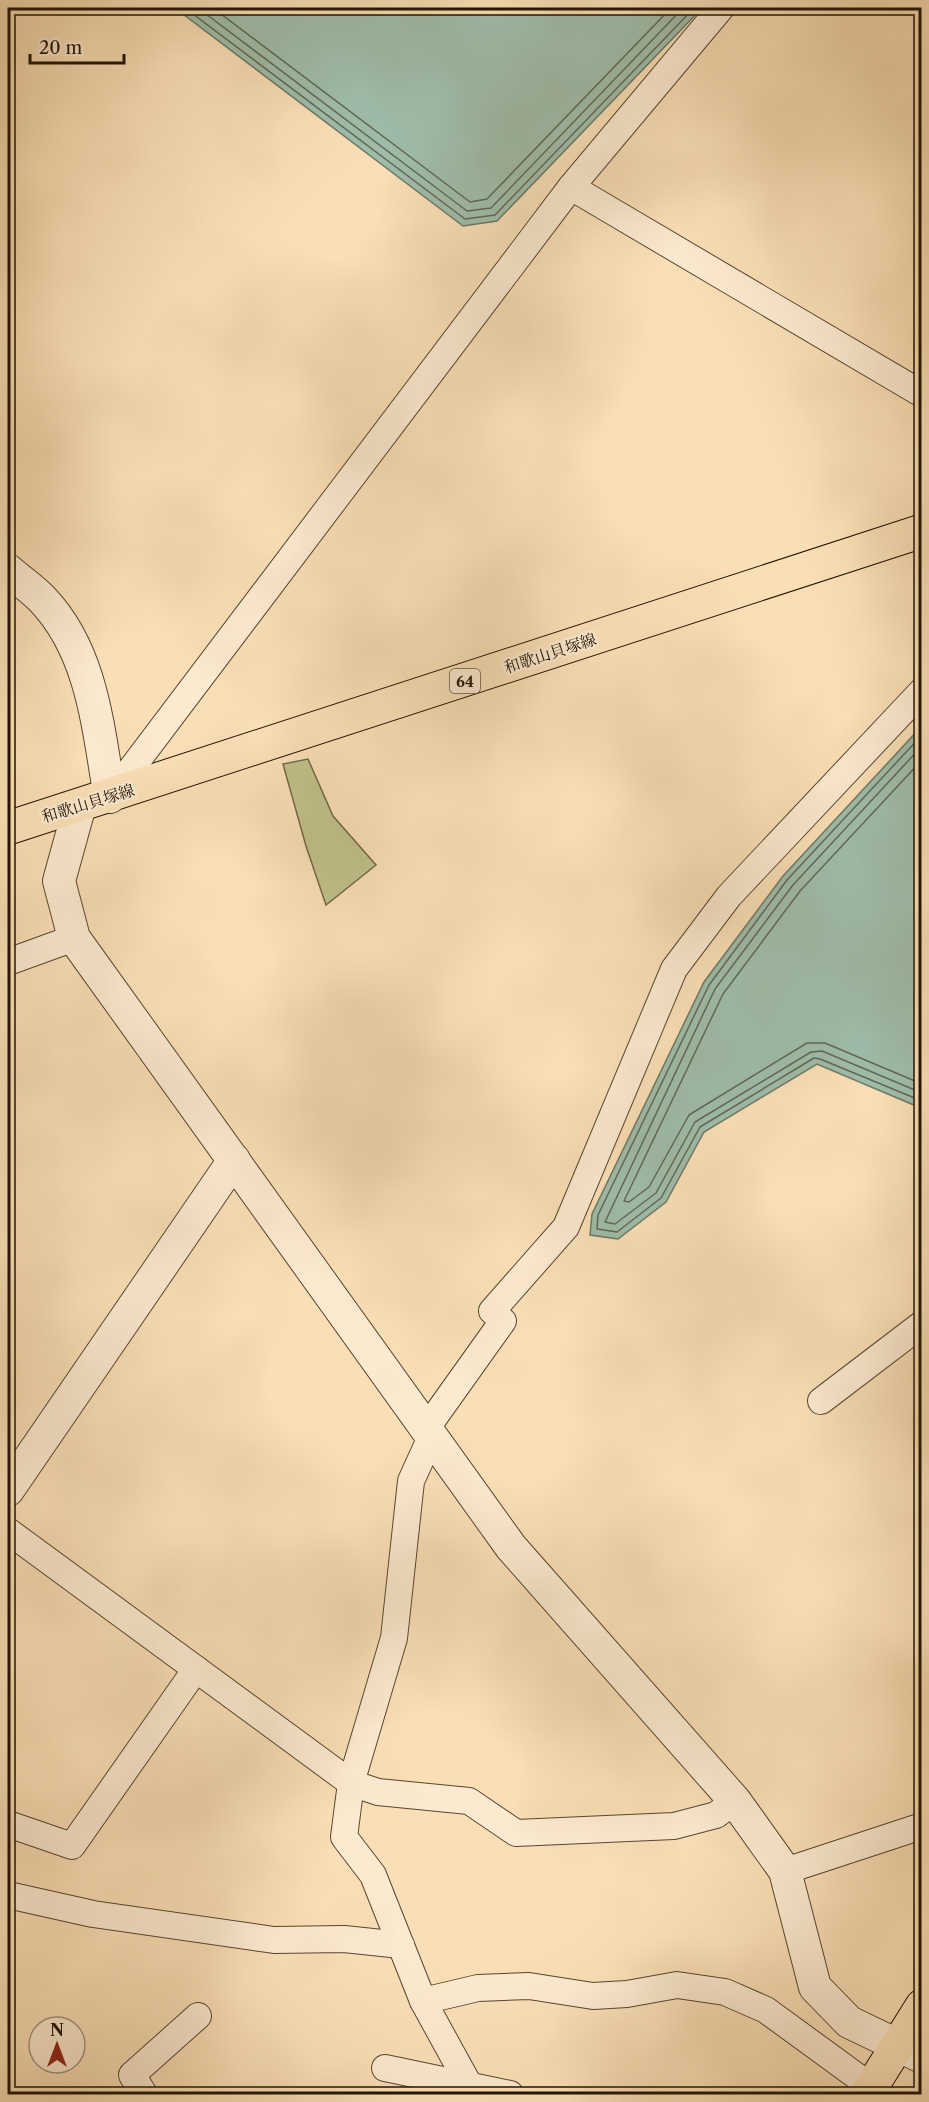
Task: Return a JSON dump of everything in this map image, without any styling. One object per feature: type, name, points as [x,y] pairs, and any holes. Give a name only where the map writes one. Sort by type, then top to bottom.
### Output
[{"type":"main road","name":"和歌山貝塚線","points":[[8,828],[921,531]]},
{"type":"main road","points":[[873,2092],[909,2051],[921,2006]]},
{"type":"street","points":[[721,8],[570,187],[95,801],[59,881],[74,938],[428,1433],[512,1546],[735,1801],[785,1871],[815,1987],[849,2022],[909,2051]]},
{"type":"street","points":[[570,187],[921,394]]},
{"type":"street","points":[[8,570],[43,600],[69,636],[88,675],[95,801]]},
{"type":"street","points":[[470,2089],[423,2001],[373,1875],[344,1837],[351,1783],[394,1638],[411,1481],[428,1433],[503,1321],[492,1311],[566,1227],[674,969],[729,896],[921,691]]},
{"type":"street","points":[[8,962],[74,938]]},
{"type":"street","points":[[8,1490],[234,1161]]},
{"type":"street","points":[[821,1401],[921,1324]]},
{"type":"street","points":[[8,1531],[351,1783],[378,1792],[469,1801],[516,1833],[674,1826],[716,1815],[735,1801]]},
{"type":"street","points":[[8,1824],[72,1846],[196,1669]]},
{"type":"street","points":[[785,1871],[921,1826]]},
{"type":"street","points":[[8,1894],[93,1914],[274,1940],[344,1939],[401,1945]]},
{"type":"street","points":[[423,2001],[478,1988],[529,1986],[593,1996],[627,1995],[677,1985],[725,1992],[766,2010],[873,2092]]},
{"type":"street","points":[[144,2094],[132,2075],[198,2016]]},
{"type":"street","points":[[385,2068],[470,2089],[510,2094]]},
{"type":"green space","points":[[308,759],[333,816],[376,865],[326,905],[306,846],[283,764]]},
{"type":"water","points":[[175,8],[702,8],[497,221],[463,226]]},
{"type":"water","points":[[921,727],[921,1108],[817,1064],[704,1132],[666,1202],[618,1239],[590,1235],[592,1214],[704,982],[783,876]]}]
